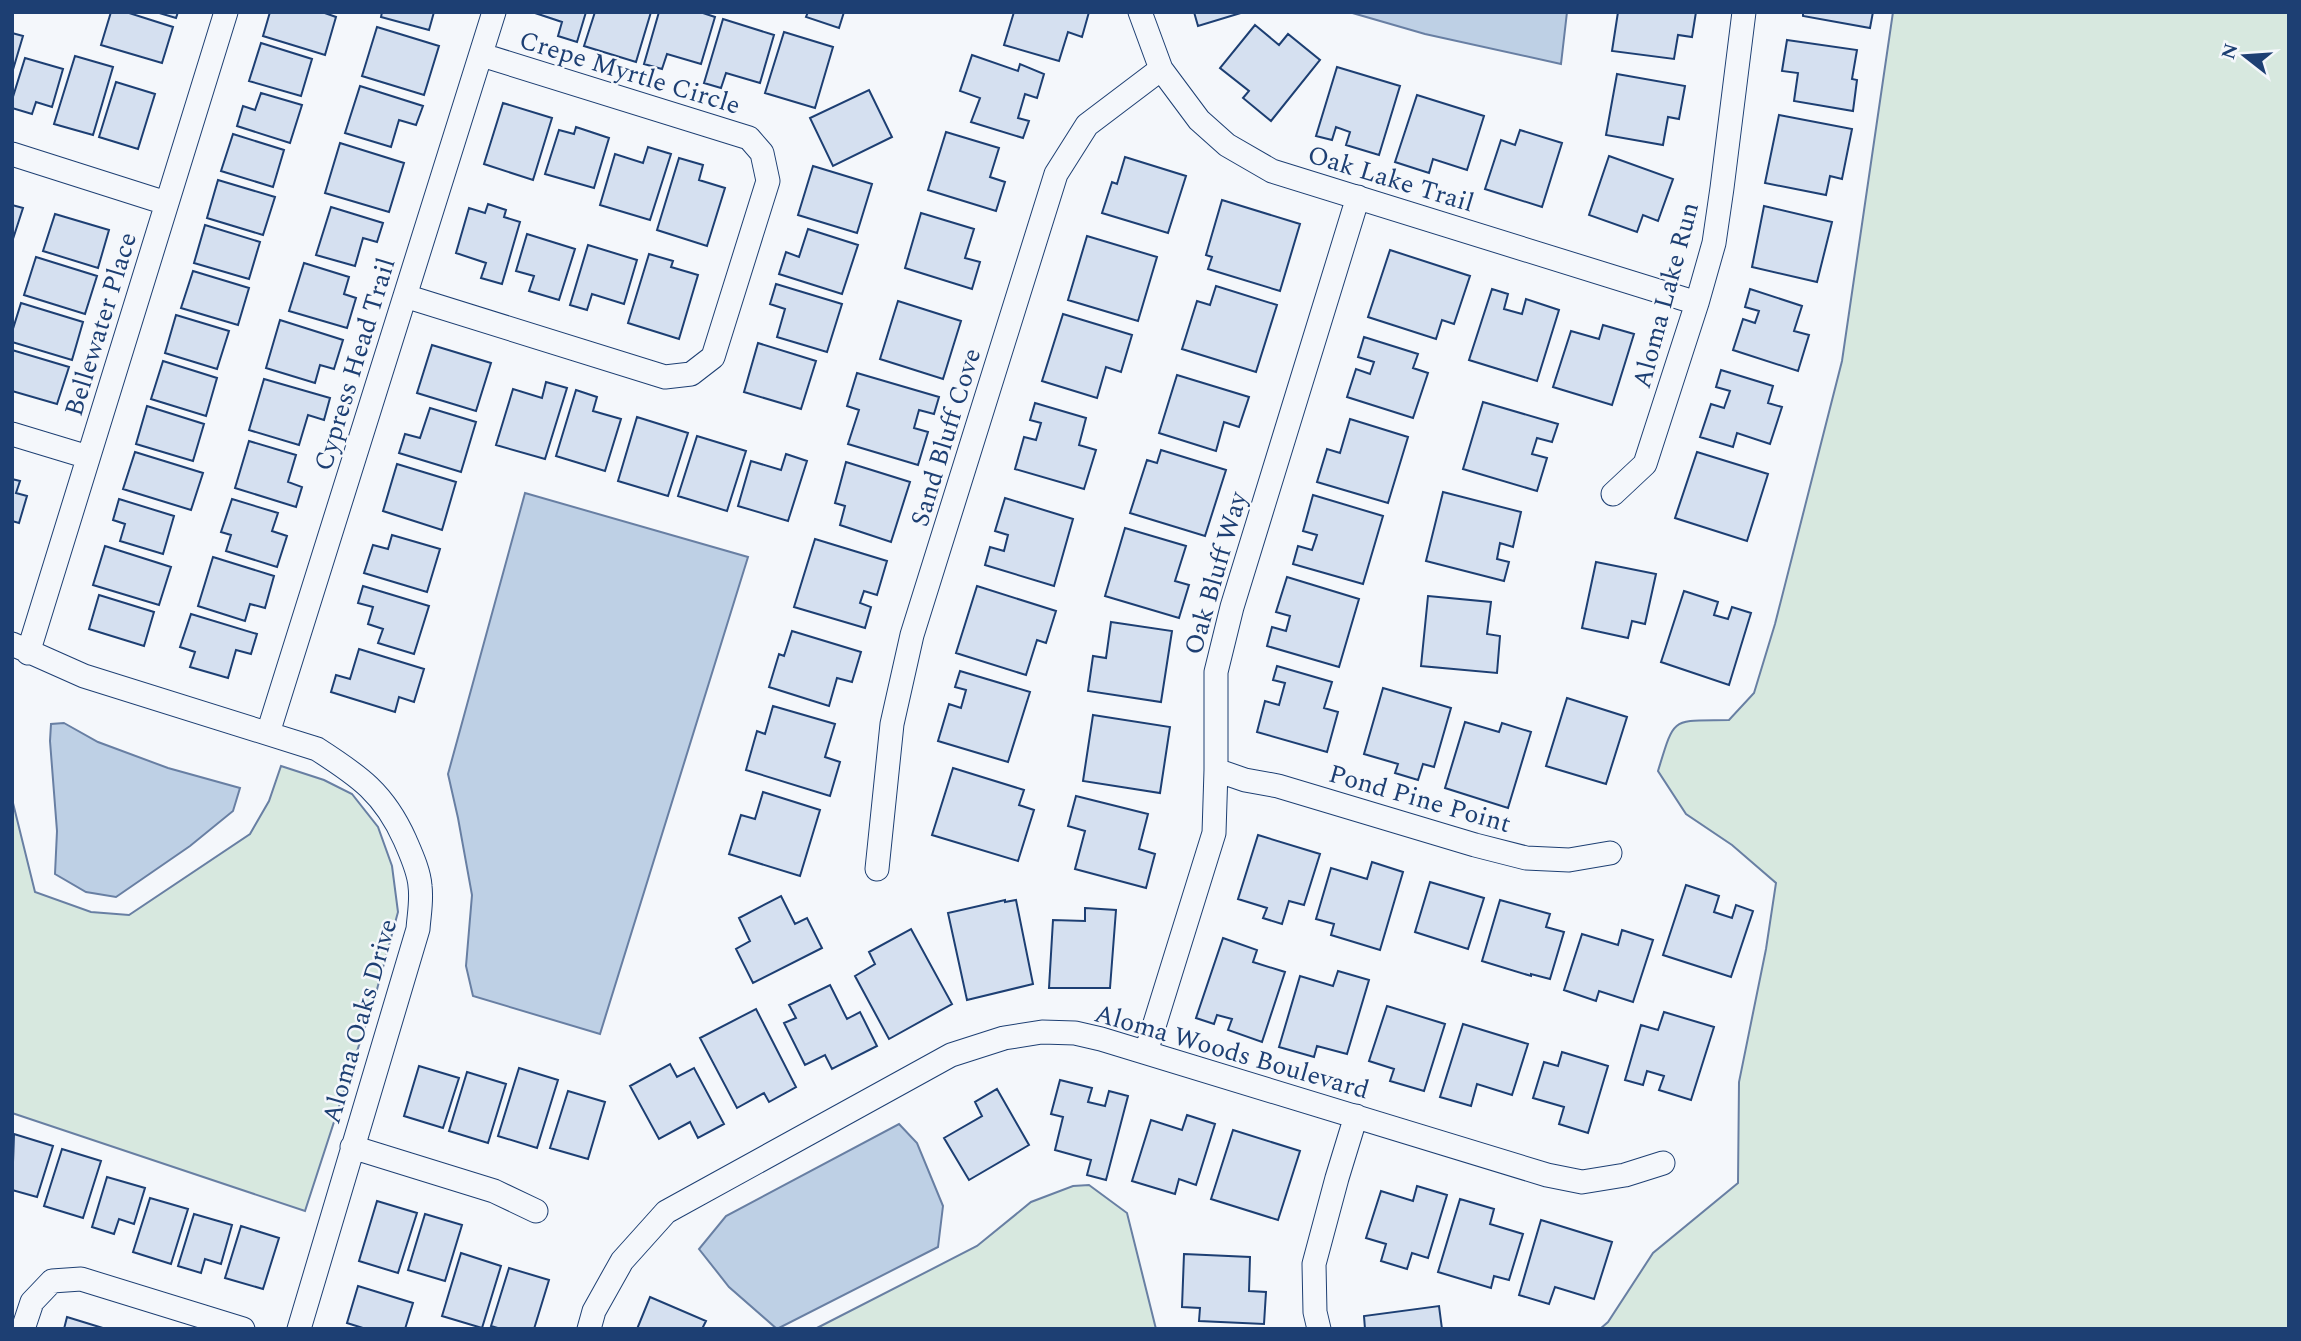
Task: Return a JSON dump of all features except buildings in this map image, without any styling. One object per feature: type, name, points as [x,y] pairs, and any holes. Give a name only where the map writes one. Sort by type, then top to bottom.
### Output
[{"type":"street","name":"Bellewater Place","points":[[20,648],[88,457],[226,12]]},
{"type":"street","name":"Cypress Head Trail","points":[[268,733],[494,12]]},
{"type":"street","name":"Oak Lake Trail","points":[[1140,12],[1161,69],[1199,120],[1227,145],[1272,171],[1697,303]]},
{"type":"street","name":"Aloma Lake Run","points":[[1614,494],[1645,464],[1714,243],[1744,12]]},
{"type":"street","name":"Crepe Myrtle Circle","points":[[405,296],[666,377],[691,374],[713,357],[768,181],[762,153],[749,138],[482,55]]},
{"type":"street","name":"Sand Bluff Cove","points":[[877,869],[892,724],[912,635],[1056,174],[1087,125],[1161,69]]},
{"type":"street","points":[[12,155],[166,203]]},
{"type":"street","name":"Oak Bluff Way","points":[[1146,1052],[1213,833],[1216,672],[1232,607],[1358,197]]},
{"type":"street","points":[[12,434],[88,457]]},
{"type":"street","name":"Aloma Oaks Drive","points":[[20,648],[84,676],[317,749],[348,768],[376,792],[396,820],[411,852],[420,886],[418,929],[299,1329]]},
{"type":"street","name":"Pond Pine Point","points":[[1216,771],[1278,786],[1526,858],[1569,860],[1611,853]]},
{"type":"street","name":"Aloma Woods Boulevard","points":[[589,1329],[594,1311],[622,1261],[666,1212],[951,1055],[1004,1038],[1041,1032],[1074,1033],[1146,1052],[1547,1175],[1581,1182],[1625,1175],[1663,1163]]},
{"type":"street","points":[[1318,1329],[1314,1264],[1356,1116]]},
{"type":"street","points":[[352,1147],[494,1191],[536,1211]]},
{"type":"street","points":[[23,1329],[32,1302],[52,1281],[81,1279],[243,1329]]},
{"type":"shaded area","points":[[1893,12],[2289,12],[2289,1329],[1600,1329],[1608,1322],[1653,1253],[1738,1183],[1739,1082],[1766,949],[1776,883],[1732,845],[1686,814],[1658,771],[1668,740],[1678,725],[1696,721],[1729,720],[1754,693],[1775,624],[1842,361]]},
{"type":"shaded area","points":[[281,766],[324,780],[352,794],[378,827],[392,866],[398,912],[376,993],[305,1211],[12,1113],[12,799],[35,892],[91,912],[129,915],[250,834],[269,801]]},
{"type":"shaded area","points":[[1089,1185],[1127,1213],[1156,1329],[815,1329],[977,1246],[1031,1202],[1073,1186]]},
{"type":"water","points":[[1349,12],[1567,12],[1561,64],[1425,34]]},
{"type":"water","points":[[525,493],[748,557],[600,1034],[473,996],[466,966],[472,895],[448,774]]},
{"type":"water","points":[[64,723],[98,742],[168,768],[240,788],[233,811],[190,846],[116,897],[86,892],[55,874],[57,831],[51,724]]},
{"type":"water","points":[[899,1124],[917,1143],[943,1206],[938,1247],[777,1329],[729,1287],[699,1249],[726,1216]]}]
